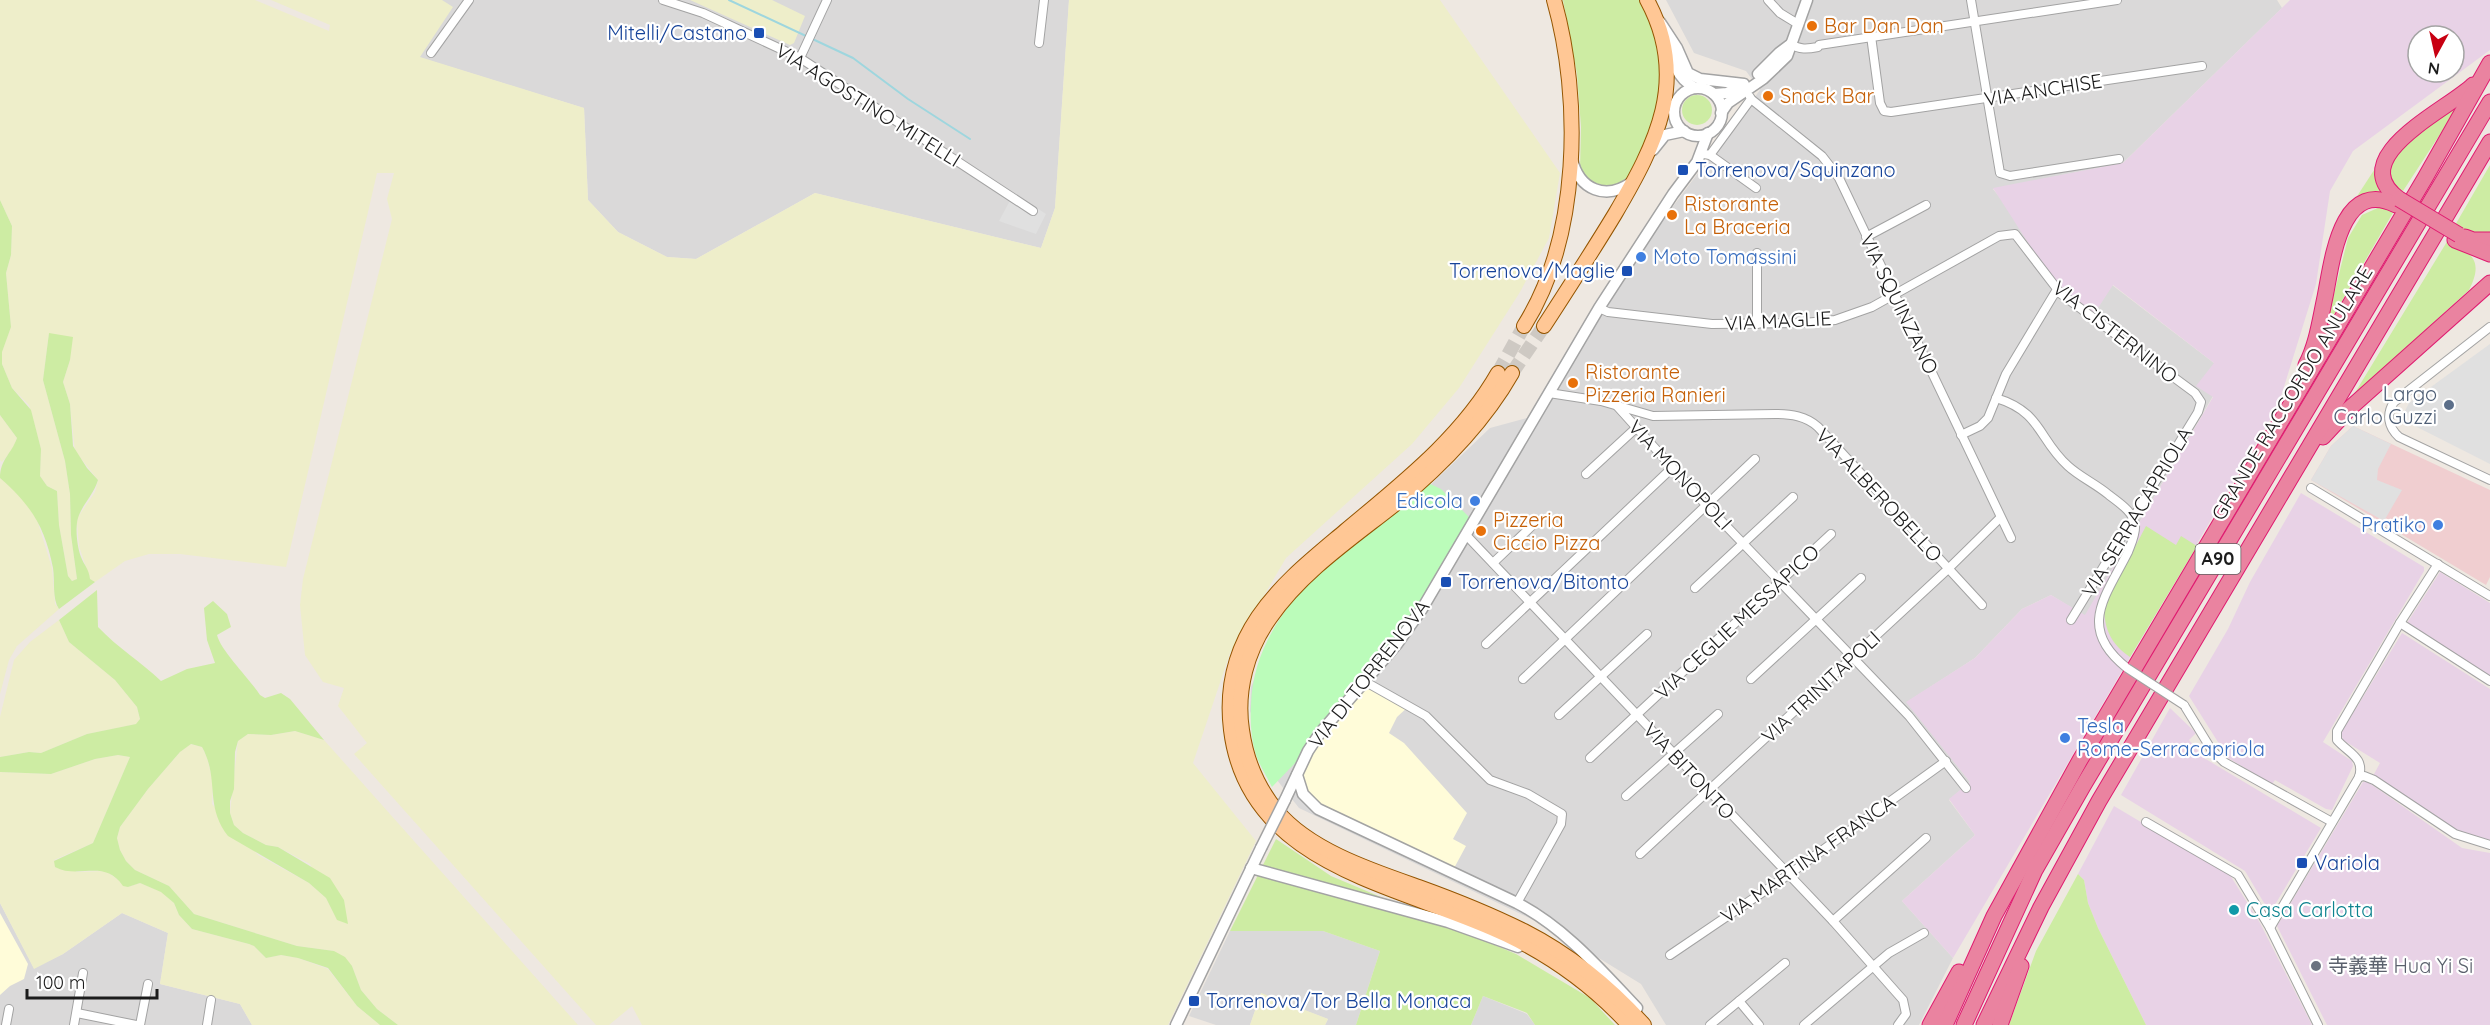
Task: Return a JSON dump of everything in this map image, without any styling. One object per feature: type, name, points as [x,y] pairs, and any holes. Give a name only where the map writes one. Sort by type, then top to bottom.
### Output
[{"type":"highway","points":[[2489,65],[2463,95],[2413,129],[2391,150],[2385,161],[2383,176],[2388,189],[2398,202],[2490,254]]},
{"type":"highway","points":[[1930,1025],[1949,989],[1994,916],[2099,727],[2425,178],[2489,65]]},
{"type":"highway","name":"GRANDE RACCORDO ANULARE","points":[[1964,1025],[2035,870],[2490,102]]},
{"type":"highway","name":"A90","points":[[1984,1025],[2041,907],[2126,755],[2490,142]]},
{"type":"highway","points":[[2277,428],[2289,394],[2308,362],[2314,344],[2340,229],[2353,211],[2368,201],[2398,202]]},
{"type":"highway","points":[[2457,237],[2490,240]]},
{"type":"highway","points":[[2297,466],[2349,409],[2490,283]]},
{"type":"highway","points":[[2000,1025],[2041,907]]},
{"type":"highway","points":[[1945,1025],[1994,916]]},
{"type":"main road","points":[[1524,326],[1540,295],[1557,242],[1572,156],[1572,100],[1554,0]]},
{"type":"main road","points":[[1544,326],[1599,242],[1635,180],[1647,157],[1661,120],[1667,81],[1664,44],[1650,5]]},
{"type":"main road","points":[[1498,373],[1467,418],[1435,453],[1300,569],[1266,605],[1248,634],[1235,666],[1230,699],[1235,750],[1249,787],[1271,820],[1300,844],[1331,864],[1497,930],[1541,953],[1604,1000],[1629,1025]]},
{"type":"main road","points":[[1512,373],[1479,420],[1449,454],[1416,486],[1323,562],[1275,611],[1258,638],[1244,676],[1240,704],[1244,743],[1258,782],[1273,805],[1308,836],[1358,865],[1468,906],[1538,939],[1600,982],[1644,1025]]},
{"type":"street","points":[[431,53],[469,0]]},
{"type":"street","name":"VIA AGOSTINO MITELLI","points":[[663,0],[703,13],[800,57],[1033,211]]},
{"type":"street","points":[[800,57],[827,0]]},
{"type":"street","points":[[1039,43],[1044,0]]},
{"type":"street","points":[[1768,0],[1780,13],[1798,24]]},
{"type":"street","points":[[1647,157],[1662,137],[1673,132],[1707,133],[1718,123],[1722,113],[1734,98],[1748,91],[1787,56],[1807,0]]},
{"type":"street","points":[[1971,0],[1998,168],[2002,175],[2010,176],[2119,159]]},
{"type":"street","points":[[1791,44],[1809,49],[1819,45],[1871,36],[2117,0]]},
{"type":"street","points":[[1650,5],[1673,41],[1686,70],[1700,79],[1748,91]]},
{"type":"street","name":"VIA ANCHISE","points":[[1871,36],[1880,103],[1884,111],[1894,112],[2202,66]]},
{"type":"street","points":[[1673,41],[1676,71],[1683,80],[1695,88],[1706,89],[1714,94],[1722,113]]},
{"type":"street","points":[[1695,88],[1682,94],[1674,107],[1676,121],[1705,154],[1756,188]]},
{"type":"street","points":[[1714,94],[1748,91]]},
{"type":"street","name":"VIA DI TORRENOVA","points":[[1176,1025],[1298,772],[1320,733],[1413,622],[1599,308],[1667,203],[1696,164],[1742,111],[1748,91]]},
{"type":"street","name":"VIA SQUINZANO","points":[[1748,91],[1830,164],[1842,183],[2011,538]]},
{"type":"street","points":[[1734,98],[1742,103],[1742,111]]},
{"type":"street","name":"VIA DI TORRENOVA","points":[[1705,154],[1707,133]]},
{"type":"street","points":[[1572,156],[1578,177],[1593,189],[1602,192],[1615,191],[1635,180]]},
{"type":"street","points":[[1866,237],[1926,205]]},
{"type":"street","name":"VIA CISTERNINO","points":[[2010,235],[2013,233],[2019,238],[2056,291],[2195,393],[2201,402]]},
{"type":"street","name":"VIA MAGLIE","points":[[1599,308],[1608,312],[1686,322],[1757,324],[1835,320],[1864,311],[1999,236],[2010,235]]},
{"type":"street","points":[[1756,253],[1757,324]]},
{"type":"street","points":[[1961,435],[1986,420],[2006,374],[2056,291]]},
{"type":"street","points":[[2490,327],[2394,402],[2390,409],[2389,420],[2391,428],[2399,437],[2490,480]]},
{"type":"street","name":"VIA ALBEROBELLO","points":[[1549,393],[1617,406],[1653,416],[1765,414],[1794,415],[1809,420],[1982,605]]},
{"type":"street","points":[[1996,398],[2013,404],[2032,418],[2068,466],[2104,491],[2134,522],[2129,548],[2104,594],[2099,616],[2099,628],[2116,658],[2127,668],[2184,705],[2210,748],[2224,762],[2332,822]]},
{"type":"street","name":"VIA SERRACAPRIOLA","points":[[2072,620],[2134,522],[2198,412],[2201,402]]},
{"type":"street","name":"VIA MONOPOLI","points":[[1617,406],[1707,506],[1909,716],[1966,788]]},
{"type":"street","points":[[1586,474],[1636,428]]},
{"type":"street","points":[[1523,679],[1755,459]]},
{"type":"street","points":[[1486,644],[1672,468]]},
{"type":"street","points":[[2311,488],[2490,596]]},
{"type":"street","name":"VIA MONOPOLI","points":[[1695,588],[1793,497]]},
{"type":"street","name":"VIA TRINITAPOLI","points":[[1640,854],[1948,569],[2000,518]]},
{"type":"street","points":[[1493,563],[1538,520]]},
{"type":"street","name":"VIA CEGLIE MESSAPICO","points":[[1590,758],[1831,534]]},
{"type":"street","name":"VIA BITONTO","points":[[1466,536],[1833,921],[1873,966],[1903,1000],[1907,1011],[1905,1018],[1898,1025]]},
{"type":"street","points":[[2270,928],[2359,777],[2360,763],[2356,756],[2339,742],[2337,733],[2400,623],[2438,564]]},
{"type":"street","points":[[1751,679],[1861,578]]},
{"type":"street","points":[[2400,623],[2490,681]]},
{"type":"street","points":[[1559,715],[1647,634]]},
{"type":"street","points":[[1364,681],[1423,714],[1490,780],[1528,794],[1562,813],[1561,824],[1517,903]]},
{"type":"street","points":[[1626,796],[1718,714]]},
{"type":"street","name":"VIA MARTINA FRANCA","points":[[1670,955],[1788,875],[1946,761]]},
{"type":"street","points":[[1298,772],[1298,784],[1303,794],[1318,809],[1545,918],[1565,934],[1636,1007],[1650,1025]]},
{"type":"street","points":[[2359,777],[2366,776],[2374,780],[2455,834],[2490,845]]},
{"type":"street","points":[[2146,822],[2236,874],[2270,928],[2318,1025]]},
{"type":"street","points":[[1833,921],[1926,838]]},
{"type":"street","points":[[1251,868],[1487,935],[1520,948],[1561,971],[1573,975]]},
{"type":"street","points":[[1804,1025],[1898,946],[1924,933]]},
{"type":"street","points":[[1710,1025],[1785,963]]},
{"type":"street","points":[[74,1025],[83,973]]},
{"type":"street","points":[[77,1013],[138,1025],[148,984]]},
{"type":"street","points":[[207,1025],[211,1000]]},
{"type":"street","points":[[1739,1001],[1759,1025]]},
{"type":"street","points":[[6,1025],[9,1009]]},
{"type":"shaded area","points":[[381,0],[1069,0],[1055,208],[1041,248],[815,193],[696,259],[667,257],[618,232],[588,200],[584,108],[366,41]]},
{"type":"shaded area","points":[[1666,0],[2277,0],[2282,8],[2123,163],[1993,189],[2094,314],[2112,285],[2214,363],[2213,396],[2085,616],[2051,595],[2022,609],[1975,658],[1907,702],[1970,782],[1949,800],[1975,835],[1902,901],[1953,958],[1919,1025],[1666,1025],[1641,984],[1550,928],[1299,808],[1273,775],[1250,711],[1251,687],[1266,652],[1376,537],[1490,428],[1527,418],[1639,252],[1760,90],[1746,71],[1694,53]]},
{"type":"shaded area","points":[[2290,0],[2490,0],[2490,50],[2466,68],[2466,24],[2406,24],[2406,84],[2444,84],[2353,151],[2330,191],[2316,284],[2278,406],[1953,958],[1902,901],[1975,835],[1949,799],[1970,782],[1906,702],[1975,658],[2022,609],[2051,595],[2085,615],[2213,397],[2196,386],[2214,363],[2113,285],[2094,314],[2057,288],[1993,188],[2123,163]]},
{"type":"shaded area","points":[[1014,193],[1046,214],[1036,234],[999,221]]},
{"type":"shaded area","name":"Largo Carlo Guzzi","points":[[2490,344],[2490,464],[2411,424],[2405,411],[2409,403]]},
{"type":"shaded area","points":[[2353,426],[2490,490],[2490,577],[2486,585],[2311,480],[2331,446]]},
{"type":"shaded area","points":[[2353,426],[2391,444],[2378,469],[2377,480],[2402,490],[2384,521],[2311,480],[2331,446]]},
{"type":"shaded area","points":[[2301,493],[2424,567],[2424,571],[2323,742],[2352,761],[2353,766],[2332,810],[2326,809],[2275,780],[2272,784],[2228,758],[2189,696]]},
{"type":"shaded area","points":[[2440,572],[2490,603],[2490,676],[2407,623]]},
{"type":"shaded area","points":[[2402,633],[2490,689],[2490,840],[2460,833],[2373,776],[2380,763],[2343,740],[2341,733]]},
{"type":"shaded area","points":[[1364,681],[1409,706],[1397,717],[1389,733],[1404,743],[1467,813],[1453,839],[1466,846],[1452,872],[1324,812],[1298,784],[1308,751]]},
{"type":"shaded area","points":[[2170,708],[2196,733],[2189,740],[2204,758],[2321,828],[2270,913],[2245,871],[2121,795]]},
{"type":"shaded area","points":[[2363,782],[2368,782],[2462,848],[2490,853],[2490,1025],[2327,1025],[2277,926]]},
{"type":"shaded area","points":[[2114,806],[2230,875],[2260,923],[2312,1025],[2146,1025],[2098,928],[2088,903],[2084,880],[2078,874]]},
{"type":"shaded area","points":[[0,903],[34,968],[63,954],[122,913],[168,933],[160,984],[240,1004],[252,1025],[0,1025]]},
{"type":"shaded area","points":[[0,913],[28,964],[24,979],[10,986],[0,995]]},
{"type":"shaded area","points":[[1230,931],[1323,931],[1380,951],[1356,1025],[1325,1025],[1328,1019],[1261,994],[1250,1025],[1216,1025],[1189,1016]]},
{"type":"shaded area","points":[[1483,996],[1527,1014],[1535,1025],[1471,1025]]},
{"type":"green space","points":[[0,0],[255,0],[329,31],[330,25],[271,0],[442,0],[453,7],[420,57],[584,108],[588,200],[618,232],[667,257],[696,259],[815,193],[1041,248],[1055,208],[1069,0],[1440,0],[1560,173],[1549,238],[1520,292],[1459,388],[1412,444],[1286,558],[1230,653],[1193,763],[1256,841],[1168,1025],[642,1025],[632,1006],[609,1025],[596,1025],[354,754],[367,743],[338,706],[344,688],[323,682],[305,655],[300,605],[303,579],[392,219],[387,199],[394,173],[377,173],[286,567],[180,554],[149,554],[125,561],[95,582],[90,579],[79,546],[77,523],[78,517],[95,492],[98,480],[75,451],[70,404],[63,382],[70,360],[49,333],[43,380],[65,461],[70,494],[71,535],[77,579],[72,581],[68,576],[59,525],[57,491],[47,486],[40,476],[41,449],[29,405],[12,388],[2,364],[1,353],[11,327],[6,273],[11,255],[12,226],[0,200]]},
{"type":"green space","points":[[690,0],[772,0],[805,16],[794,43],[790,45]]},
{"type":"green space","points":[[1563,0],[1639,0],[1657,40],[1662,76],[1652,127],[1639,160],[1631,173],[1624,181],[1615,185],[1603,186],[1589,183],[1580,169],[1581,127],[1577,74]]},
{"type":"green space","points":[[1697,95],[1703,96],[1711,104],[1711,116],[1703,124],[1697,125],[1691,124],[1683,116],[1682,110],[1683,104],[1691,96]]},
{"type":"green space","points":[[2461,102],[2403,191],[2393,180],[2392,168],[2398,155],[2423,130]]},
{"type":"green space","points":[[2380,161],[2390,198],[2350,207]]},
{"type":"green space","points":[[2490,165],[2490,236],[2482,237],[2454,227]]},
{"type":"green space","points":[[0,200],[12,226],[11,255],[6,273],[11,327],[2,352],[2,364],[12,388],[31,410],[41,449],[40,476],[47,486],[57,491],[59,525],[68,576],[72,581],[77,579],[71,535],[70,494],[65,461],[43,380],[49,333],[73,337],[70,360],[63,382],[70,404],[73,446],[98,480],[80,513],[77,527],[82,560],[90,579],[95,582],[59,609],[46,540],[28,508],[0,478],[4,461],[17,438],[0,415]]},
{"type":"green space","points":[[2380,207],[2394,211],[2325,330],[2348,238],[2362,215]]},
{"type":"green space","points":[[2448,240],[2473,259],[2475,272],[2469,290],[2353,396]]},
{"type":"green space","points":[[0,415],[17,438],[13,449],[2,462],[0,460]]},
{"type":"green space","points":[[0,478],[22,496],[37,520],[52,568],[55,604],[59,609],[17,646],[9,660],[0,694]]},
{"type":"green space","points":[[1426,482],[1441,489],[1474,522],[1427,601],[1297,761],[1272,787],[1256,755],[1251,717],[1257,669],[1270,636],[1289,606],[1313,578]]},
{"type":"green space","points":[[2146,526],[2176,545],[2181,536],[2197,546],[2130,657],[2113,641],[2105,622],[2104,606]]},
{"type":"green space","points":[[97,590],[98,627],[161,681],[187,669],[215,663],[207,640],[204,608],[213,601],[227,614],[231,627],[217,635],[229,657],[260,695],[265,698],[281,693],[290,699],[324,740],[295,731],[271,735],[248,734],[238,741],[230,813],[234,825],[243,833],[266,845],[278,847],[330,878],[344,900],[348,924],[337,920],[326,898],[309,883],[228,836],[216,814],[210,770],[202,747],[191,744],[180,752],[148,789],[120,827],[117,838],[126,861],[135,870],[169,886],[194,914],[297,946],[334,951],[345,957],[352,966],[361,990],[377,1009],[398,1025],[380,1025],[357,1006],[328,968],[281,955],[266,958],[249,944],[192,929],[179,915],[174,903],[161,892],[140,883],[128,887],[123,886],[108,873],[73,872],[55,867],[54,861],[93,843],[130,757],[118,755],[95,759],[51,774],[0,772],[0,757],[29,752],[41,753],[87,734],[136,724],[140,719],[137,707],[115,680],[69,642],[59,620]]},
{"type":"green space","points":[[59,620],[69,642],[115,680],[137,707],[140,719],[137,724],[87,734],[41,753],[29,752],[0,757],[0,717],[14,660],[30,642]]},
{"type":"green space","points":[[295,731],[324,740],[578,1025],[398,1025],[377,1009],[361,990],[352,966],[334,951],[297,946],[194,914],[169,886],[135,870],[126,861],[117,838],[120,827],[148,789],[180,752],[190,744],[202,747],[213,781],[212,804],[258,855],[309,883],[326,898],[337,920],[310,864],[278,847],[266,845],[243,833],[234,825],[230,813],[238,741],[248,734],[271,735]]},
{"type":"green space","points":[[118,755],[130,757],[93,843],[54,860],[77,872],[106,871],[128,887],[140,883],[162,892],[174,903],[179,915],[192,929],[249,944],[266,958],[281,955],[298,958],[328,969],[357,1006],[380,1025],[252,1025],[240,1004],[160,984],[168,933],[122,913],[63,954],[34,969],[0,903],[0,772],[51,774],[95,759]]},
{"type":"green space","points":[[1276,839],[1331,876],[1516,954],[1590,998],[1615,1025],[1535,1025],[1527,1013],[1483,996],[1471,1025],[1356,1025],[1380,951],[1323,931],[1230,931]]},
{"type":"green space","points":[[2078,874],[2084,880],[2088,903],[2098,928],[2146,1025],[2009,1025],[2036,951]]},
{"type":"green space","points":[[1261,993],[1328,1019],[1325,1025],[1250,1025]]},
{"type":"waterway","points":[[729,0],[853,58],[908,99],[970,139]]},
{"type":"tunnel","points":[[1498,373],[1524,326]]},
{"type":"tunnel","points":[[1512,373],[1544,326]]},
{"type":"place","name":"Bar Dan Dan","points":[[1812,26]]},
{"type":"place","name":"Mitelli/Castano","points":[[759,33]]},
{"type":"place","name":"Snack Bar","points":[[1768,96]]},
{"type":"place","name":"Torrenova/Squinzano","points":[[1683,170]]},
{"type":"place","name":"Ristorante La Braceria","points":[[1672,215]]},
{"type":"place","name":"Moto Tomassini","points":[[1641,257]]},
{"type":"place","name":"Torrenova/Maglie","points":[[1627,271]]},
{"type":"place","name":"Ristorante Pizzeria Ranieri","points":[[1573,383]]},
{"type":"place","name":"Largo Carlo Guzzi","points":[[2449,405]]},
{"type":"place","name":"Edicola","points":[[1475,501]]},
{"type":"place","name":"Pratiko","points":[[2438,525]]},
{"type":"place","name":"Pizzeria Ciccio Pizza","points":[[1481,531]]},
{"type":"place","name":"Torrenova/Bitonto","points":[[1446,582]]},
{"type":"place","name":"Tesla Rome-Serracapriola","points":[[2065,738]]},
{"type":"place","name":"Variola","points":[[2302,863]]},
{"type":"place","name":"Casa Carlotta","points":[[2234,910]]},
{"type":"place","name":"寺義華 Hua Yi Si","points":[[2316,966]]},
{"type":"place","name":"Torrenova/Tor Bella Monaca","points":[[1194,1001]]}]
